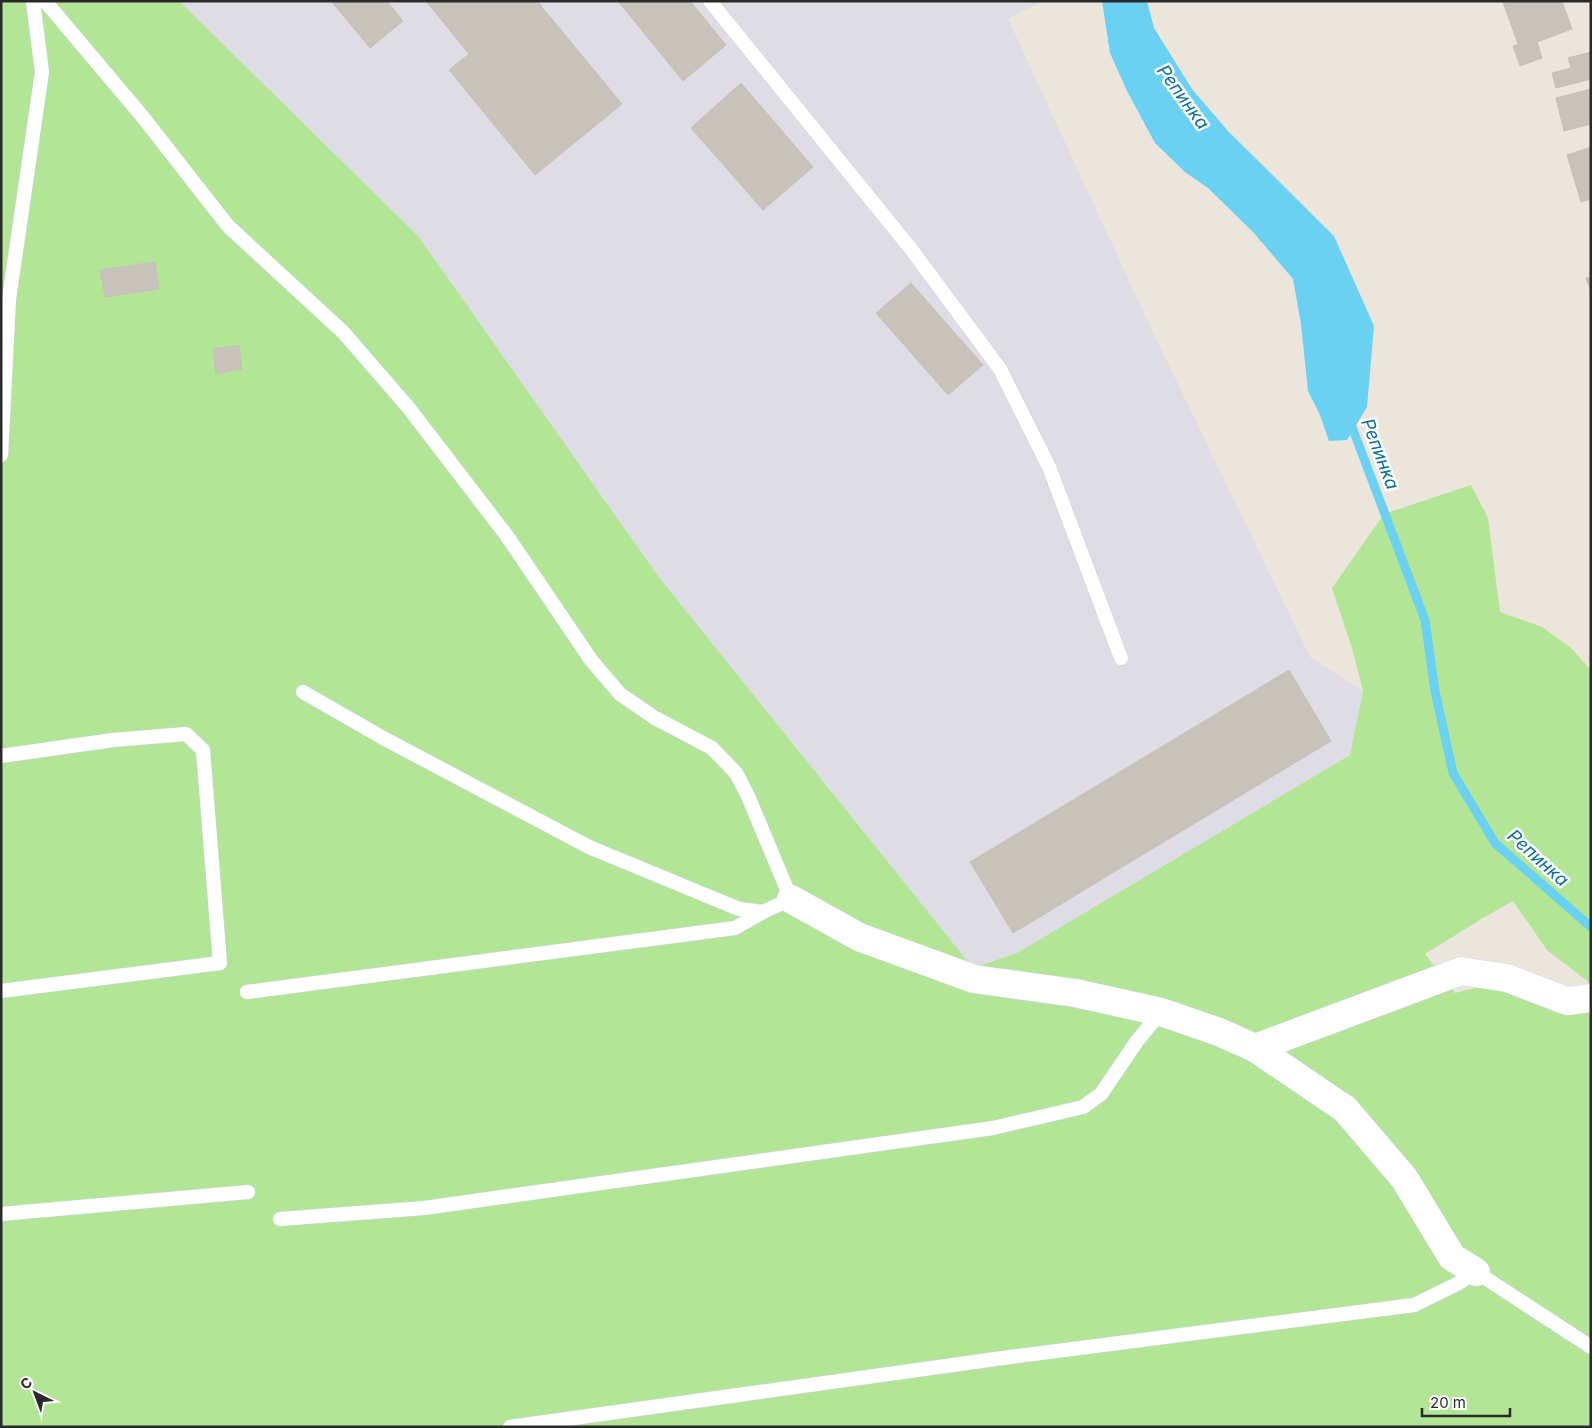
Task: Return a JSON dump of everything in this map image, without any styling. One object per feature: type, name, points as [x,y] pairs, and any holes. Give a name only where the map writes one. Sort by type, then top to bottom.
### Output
[{"type":"street","points":[[791,899],[859,937],[974,979],[1075,993],[1161,1012],[1219,1032],[1255,1048],[1345,1109],[1404,1178],[1452,1257],[1476,1272]]},
{"type":"street","points":[[1255,1048],[1461,970],[1507,978],[1567,1001],[1591,998]]},
{"type":"lane","points":[[1,455],[9,299],[42,72],[33,1]]},
{"type":"lane","points":[[45,1],[142,116],[228,226],[343,332],[408,407],[507,536],[591,660],[620,694],[654,718],[712,748],[736,773],[748,796],[791,899],[735,928],[247,992]]},
{"type":"lane","points":[[710,1],[911,249],[1000,369],[1049,467],[1121,658]]},
{"type":"lane","points":[[303,692],[385,740],[588,847],[740,909],[763,912]]},
{"type":"lane","points":[[1,756],[113,740],[186,734],[203,750],[220,963],[1,991]]},
{"type":"lane","points":[[280,1219],[424,1208],[993,1128],[1083,1107],[1100,1094],[1137,1041],[1161,1012]]},
{"type":"lane","points":[[1,1214],[248,1192]]},
{"type":"lane","points":[[510,1427],[1010,1357],[1414,1305],[1457,1284],[1476,1272],[1591,1347]]},
{"type":"shaded area","points":[[179,1],[1043,1],[1008,19],[1150,326],[1310,657],[1363,691],[1350,755],[1017,953],[973,968],[658,576],[418,236]]},
{"type":"green space","points":[[1,1],[179,1],[418,236],[658,576],[973,968],[1017,953],[1350,755],[1363,691],[1352,648],[1332,588],[1384,514],[1471,485],[1488,518],[1500,612],[1542,627],[1570,647],[1591,670],[1591,984],[1547,950],[1513,901],[1425,954],[1455,993],[1488,985],[1591,1010],[1591,1427],[1,1427]]},
{"type":"water","points":[[1102,1],[1147,1],[1154,28],[1192,89],[1228,131],[1334,236],[1374,326],[1367,407],[1347,440],[1329,441],[1320,415],[1308,391],[1301,324],[1293,279],[1254,233],[1208,188],[1185,172],[1155,143],[1127,91],[1110,53]]},
{"type":"building","points":[[331,1],[387,1],[403,21],[370,48]]},
{"type":"building","points":[[426,1],[537,1],[622,104],[535,175],[449,70],[469,54]]},
{"type":"building","points":[[618,1],[690,1],[726,45],[683,81]]},
{"type":"building","points":[[1562,1],[1572,29],[1537,42],[1542,58],[1520,66],[1513,46],[1518,44],[1503,2]]},
{"type":"building","points":[[1591,52],[1591,79],[1556,88],[1552,73],[1571,68],[1568,58]]},
{"type":"building","points":[[741,83],[813,167],[763,210],[691,128]]},
{"type":"building","points":[[1591,89],[1591,124],[1564,131],[1556,98]]},
{"type":"building","points":[[1591,147],[1591,199],[1581,202],[1567,155]]},
{"type":"building","points":[[155,262],[159,289],[105,297],[100,270]]},
{"type":"building","points":[[1591,277],[1591,292],[1586,278]]},
{"type":"building","points":[[911,283],[983,365],[948,395],[876,313]]},
{"type":"building","points":[[239,345],[242,369],[216,374],[213,349]]},
{"type":"building","points":[[1289,670],[1331,741],[1013,933],[970,862]]},
{"type":"waterway","name":"Репинка","points":[[1349,419],[1425,620],[1435,691],[1453,773],[1495,843],[1591,927]]}]
